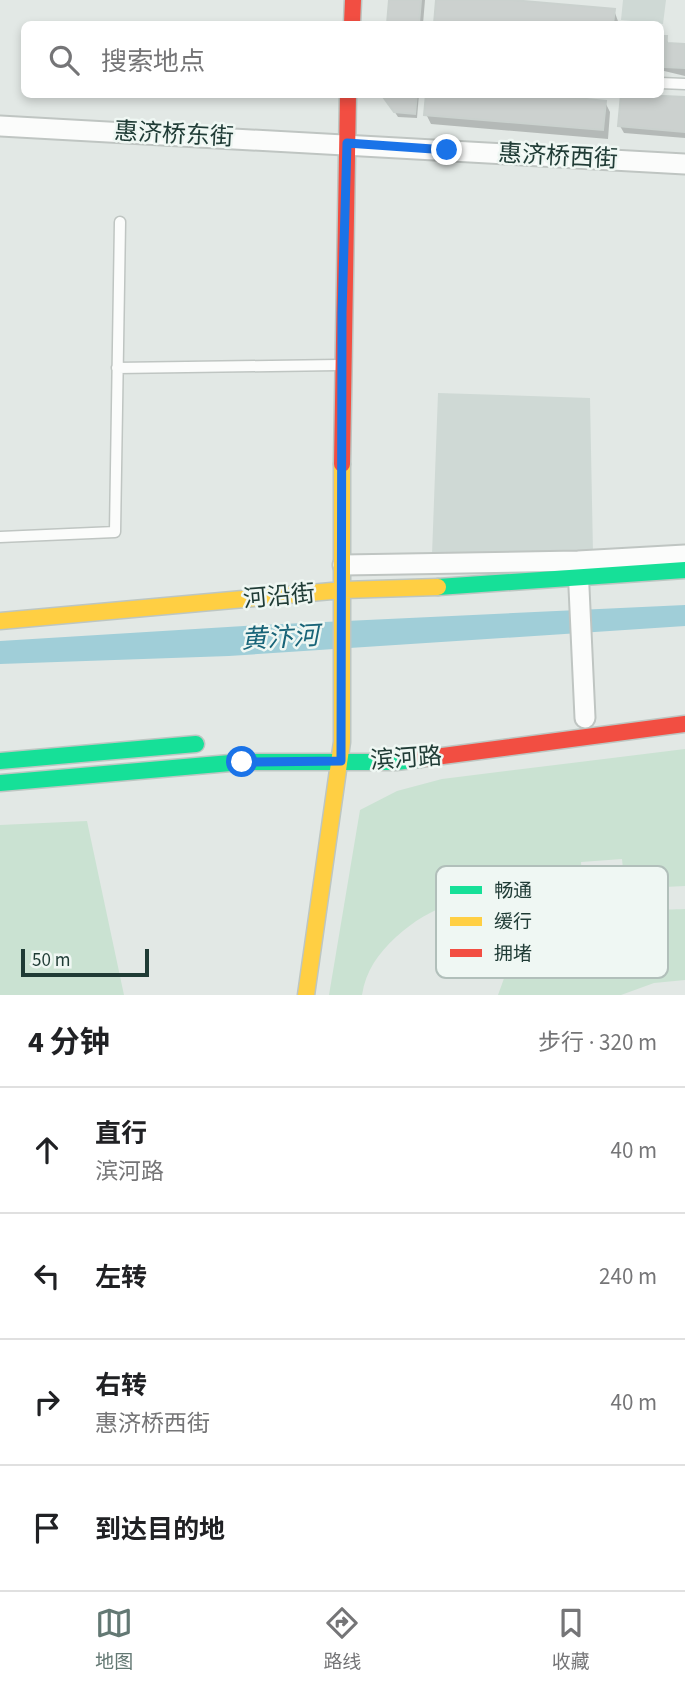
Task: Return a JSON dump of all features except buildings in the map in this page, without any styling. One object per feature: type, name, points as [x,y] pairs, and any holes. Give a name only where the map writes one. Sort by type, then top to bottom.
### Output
[{"type":"street","points":[[352,21],[353,0]]},
{"type":"street","points":[[306,995],[342,742],[342,365],[348,98]]},
{"type":"street","name":"惠济桥东街","points":[[0,125],[347,143]]},
{"type":"street","name":"惠济桥西街","points":[[347,143],[685,163]]},
{"type":"street","points":[[343,565],[579,577],[685,555]]},
{"type":"street","name":"河沿街","points":[[0,621],[343,598],[685,570]]},
{"type":"street","points":[[579,577],[585,718]]},
{"type":"street","name":"滨河路","points":[[0,783],[242,762],[396,762],[685,724]]},
{"type":"street","points":[[0,761],[219,742]]},
{"type":"lane","points":[[664,83],[685,84]]},
{"type":"lane","points":[[0,537],[114,532],[120,222]]},
{"type":"lane","points":[[117,368],[342,365]]},
{"type":"shaded area","points":[[623,0],[666,0],[663,21],[621,20]]},
{"type":"shaded area","points":[[438,393],[590,398],[593,553],[432,555]]},
{"type":"green space","points":[[685,749],[685,886],[668,887],[668,866],[623,866],[622,859],[581,862],[581,866],[436,866],[436,911],[417,921],[384,950],[370,970],[362,995],[329,995],[360,810],[397,791],[442,779]]},
{"type":"green space","points":[[87,821],[124,995],[0,995],[0,825]]},
{"type":"green space","points":[[685,909],[685,980],[654,983],[621,995],[498,995],[504,978],[668,978],[668,910]]},
{"type":"water","name":"黄汴河","points":[[685,605],[685,626],[229,656],[0,664],[0,641],[261,625]]},
{"type":"traffic: fast","points":[[438,587],[685,570]]},
{"type":"traffic: fast","points":[[0,761],[196,744]]},
{"type":"traffic: fast","points":[[0,783],[242,762],[396,762],[420,759]]},
{"type":"traffic: slow","points":[[306,995],[342,742],[342,464]]},
{"type":"traffic: slow","points":[[0,621],[343,590],[438,587]]},
{"type":"traffic: jam","points":[[352,21],[353,0]]},
{"type":"traffic: jam","points":[[342,464],[348,98]]},
{"type":"traffic: jam","points":[[420,759],[685,724]]},
{"type":"route","points":[[242,762],[341,761],[342,313],[347,143],[447,150]]}]
